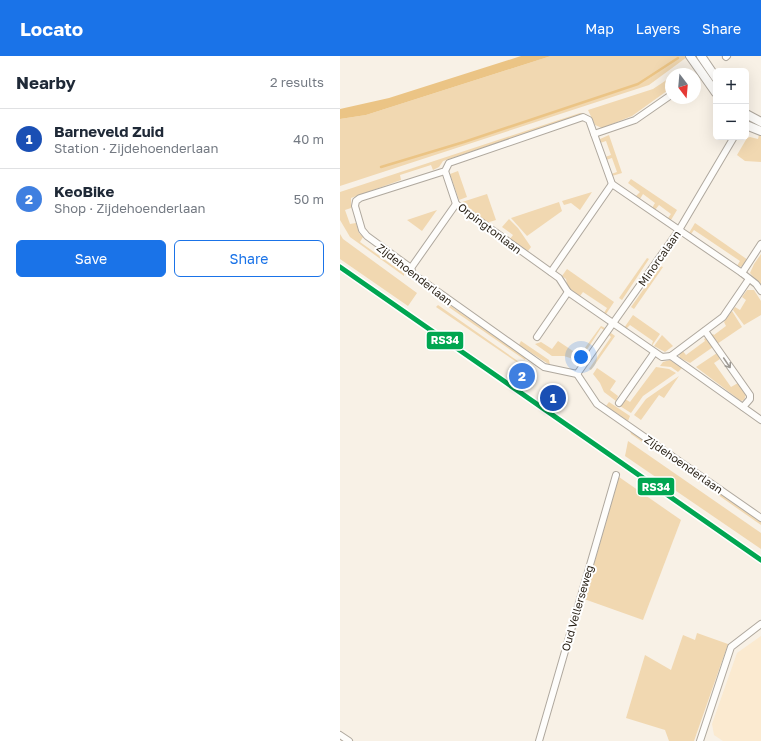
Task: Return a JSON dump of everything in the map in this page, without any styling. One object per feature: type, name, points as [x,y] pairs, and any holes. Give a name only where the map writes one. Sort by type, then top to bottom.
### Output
[{"type":"street","points":[[690,56],[713,89]]},
{"type":"street","points":[[700,56],[713,74]]},
{"type":"street","points":[[594,134],[635,120],[665,99]]},
{"type":"street","points":[[749,116],[761,122]]},
{"type":"street","name":"Zijdehoenderlaan","points":[[612,184],[589,120],[583,117],[449,163],[445,171],[360,198],[356,201],[355,206],[362,230],[366,236],[411,268],[412,274],[544,367],[577,374],[598,404],[761,518]]},
{"type":"street","points":[[749,126],[761,131]]},
{"type":"street","name":"Minorcalaan","points":[[577,374],[679,230],[732,140]]},
{"type":"street","name":"Orpingtonlaan","points":[[445,171],[456,204],[551,272],[561,280],[563,286],[568,292],[654,352]]},
{"type":"street","points":[[551,272],[612,184],[742,273],[756,284],[761,291]]},
{"type":"street","points":[[411,268],[456,204]]},
{"type":"street","points":[[742,273],[761,244]]},
{"type":"street","points":[[619,402],[654,352],[662,357],[671,356],[705,331],[723,317],[749,279]]},
{"type":"street","points":[[536,337],[568,292]]},
{"type":"street","points":[[705,331],[750,395],[750,399],[743,407]]},
{"type":"street","points":[[671,356],[761,420]]},
{"type":"street","name":"Oud Vellerseweg","points":[[539,741],[616,475]]},
{"type":"street","points":[[700,741],[731,647],[761,624]]},
{"type":"street","points":[[340,735],[348,741]]},
{"type":"shaded area","points":[[521,56],[551,56],[366,115],[340,119],[340,109],[389,98]]},
{"type":"shaded area","points":[[551,56],[687,57],[672,68],[665,68],[665,73],[649,85],[340,186],[340,119],[366,115]]},
{"type":"shaded area","points":[[665,81],[665,92],[632,116],[602,128],[595,125],[588,110],[653,89]]},
{"type":"shaded area","points":[[580,113],[583,114],[443,161],[439,167],[433,170],[431,165],[400,175],[401,180],[351,198],[351,208],[345,210],[350,224],[356,223],[359,233],[363,237],[360,242],[399,270],[404,266],[404,276],[350,237],[340,220],[340,192]]},
{"type":"shaded area","points":[[609,135],[622,173],[612,176],[611,174],[617,172],[612,158],[606,160],[605,157],[611,155],[606,141],[600,143],[600,139]]},
{"type":"shaded area","points":[[759,135],[761,135],[761,162],[745,161],[737,155],[746,140],[749,140],[749,137],[758,139]]},
{"type":"shaded area","points":[[458,171],[467,197],[459,200],[450,174]]},
{"type":"shaded area","points":[[631,179],[677,210],[671,220],[668,218],[671,214],[659,205],[655,210],[652,208],[655,203],[643,194],[640,199],[636,196],[640,192],[628,183]]},
{"type":"shaded area","points":[[592,192],[580,210],[571,203],[564,205],[562,201]]},
{"type":"shaded area","points":[[487,194],[496,220],[486,223],[459,203]]},
{"type":"shaded area","points":[[559,202],[562,211],[527,236],[511,218]]},
{"type":"shaded area","points":[[437,210],[422,231],[407,220]]},
{"type":"shaded area","points":[[509,219],[518,228],[531,247],[528,251],[510,239],[513,235],[502,227]]},
{"type":"shaded area","points":[[695,223],[748,260],[745,265],[740,267],[737,266],[740,261],[694,230],[691,234],[689,233]]},
{"type":"shaded area","points":[[340,234],[343,239],[417,293],[408,306],[340,259]]},
{"type":"shaded area","points":[[761,254],[761,286],[750,273]]},
{"type":"shaded area","points":[[647,258],[649,259],[622,300],[619,298]]},
{"type":"shaded area","points":[[660,266],[663,267],[634,309],[631,307]]},
{"type":"shaded area","points":[[567,269],[614,302],[606,314],[604,313],[607,308],[583,292],[580,296],[568,288],[566,279],[562,276]]},
{"type":"shaded area","points":[[747,290],[754,290],[761,301],[761,315],[744,325],[733,310],[735,307],[740,310],[746,300],[742,297]]},
{"type":"shaded area","points":[[441,299],[526,358],[525,360],[440,301]]},
{"type":"shaded area","points":[[438,305],[522,364],[521,365],[436,307]]},
{"type":"shaded area","points":[[732,311],[742,327],[717,344],[710,336],[713,334],[714,335],[726,326],[724,322]]},
{"type":"shaded area","points":[[633,315],[660,334],[651,347],[653,341],[630,325],[626,329],[624,328]]},
{"type":"shaded area","points":[[601,326],[605,328],[604,330],[601,328],[579,362],[576,360]]},
{"type":"shaded area","points":[[611,333],[615,336],[591,370],[589,369],[611,337],[609,335]]},
{"type":"shaded area","points":[[662,335],[673,346],[665,352],[654,346]]},
{"type":"shaded area","points":[[706,338],[713,347],[690,363],[680,358],[679,354],[682,350],[686,355],[705,341],[704,339]]},
{"type":"shaded area","points":[[521,341],[549,360],[550,365],[519,345]]},
{"type":"shaded area","points":[[558,341],[576,353],[573,359],[564,356],[552,356],[535,344],[541,342],[552,349]]},
{"type":"shaded area","points":[[717,353],[720,359],[714,363],[731,387],[738,383],[746,395],[744,400],[741,401],[696,367]]},
{"type":"shaded area","points":[[670,360],[682,368],[678,372],[671,367],[660,366],[663,362]]},
{"type":"shaded area","points":[[656,367],[669,369],[676,373],[643,396],[631,413],[620,406],[625,399],[630,402]]},
{"type":"shaded area","points":[[597,368],[616,381],[610,390],[618,396],[616,401],[604,392],[600,383],[593,374]]},
{"type":"shaded area","points":[[679,376],[664,398],[659,395],[641,420],[634,415],[646,399]]},
{"type":"shaded area","points":[[609,402],[630,416],[628,421],[606,406]]},
{"type":"shaded area","points":[[630,431],[761,522],[761,525],[631,434]]},
{"type":"shaded area","points":[[628,441],[761,533],[761,549],[625,456]]},
{"type":"shaded area","points":[[619,477],[681,520],[643,620],[584,599]]},
{"type":"shaded area","points":[[697,633],[728,644],[694,741],[669,741],[665,730],[626,718],[645,655],[671,670],[683,635],[695,640]]},
{"type":"shaded area","points":[[761,636],[761,741],[723,741],[714,735],[712,724],[737,653]]},
{"type":"waterway","points":[[381,167],[464,142],[638,84],[678,58]]},
{"type":"transit line","name":"RS34","points":[[340,267],[761,560]]},
{"type":"place","name":"KeoBike","points":[[522,376]]},
{"type":"place","name":"Barneveld Zuid","points":[[553,398]]}]
